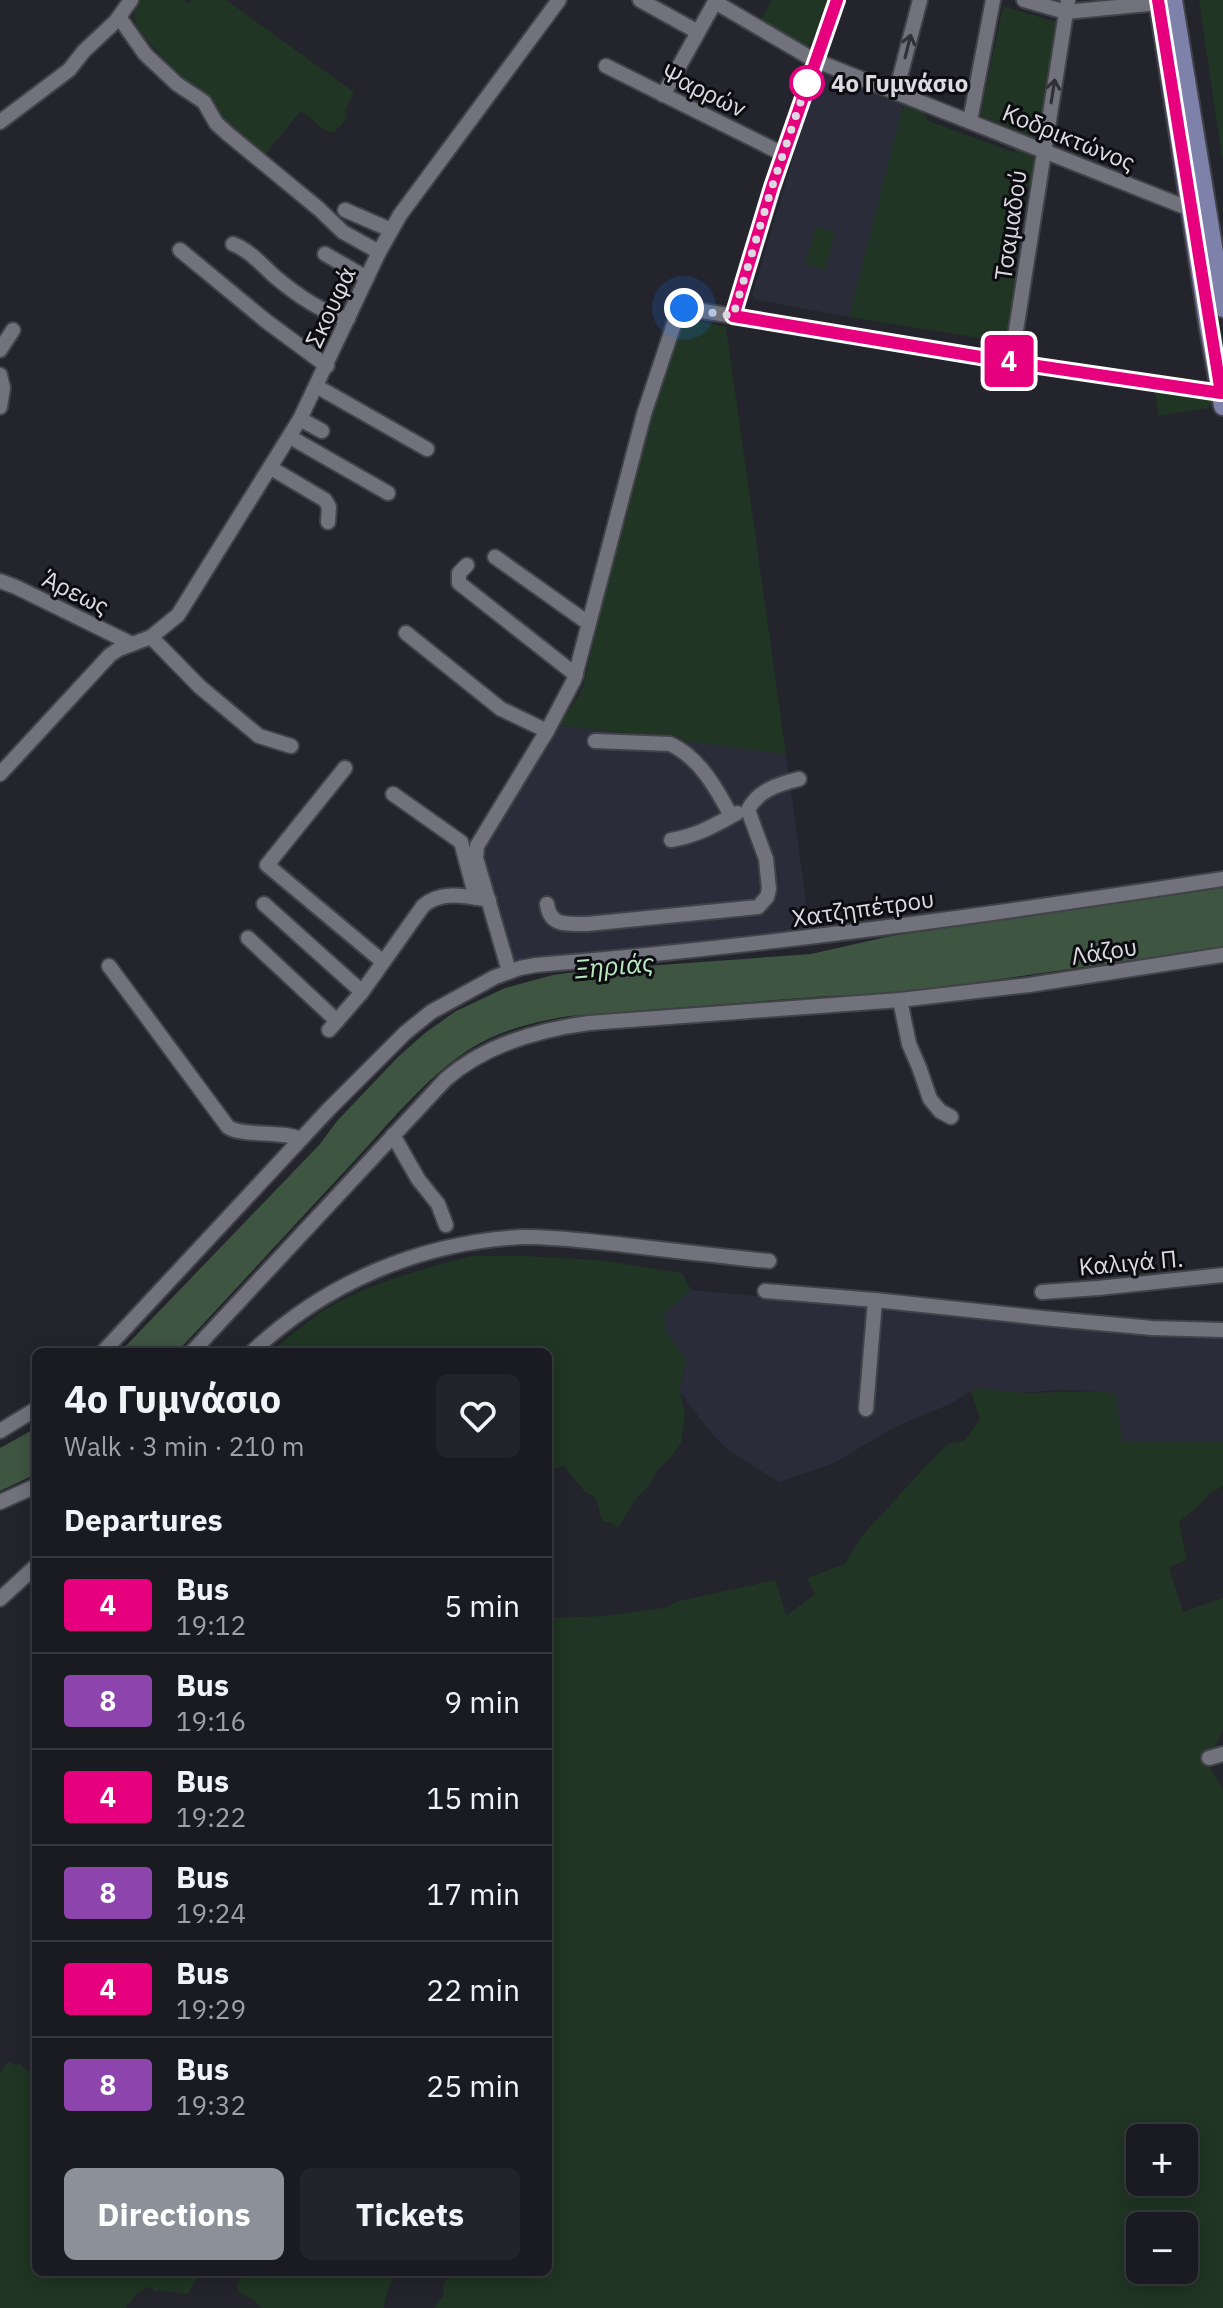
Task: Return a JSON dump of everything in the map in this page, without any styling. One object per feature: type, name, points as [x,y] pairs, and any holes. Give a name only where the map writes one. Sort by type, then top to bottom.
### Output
[{"type":"main road","points":[[1163,1],[1190,209],[1223,406]]},
{"type":"main road","points":[[1163,1],[1223,308]]},
{"type":"street","points":[[0,122],[69,70],[131,0]]},
{"type":"street","name":"Σκουφά","points":[[151,637],[178,615],[290,437],[327,366],[379,252],[410,200],[559,0]]},
{"type":"street","points":[[640,0],[698,32]]},
{"type":"street","points":[[482,899],[477,846],[547,731],[576,675],[644,414],[678,312],[688,308],[733,316],[783,154],[837,0]]},
{"type":"street","points":[[896,92],[920,0]]},
{"type":"street","points":[[970,121],[993,0]]},
{"type":"street","points":[[1024,0],[1067,6],[1163,1]]},
{"type":"street","points":[[663,95],[715,1]]},
{"type":"street","name":"Κοδρικτώνος","points":[[715,1],[814,60],[1190,209]]},
{"type":"street","name":"Τσαμαδού","points":[[1011,362],[1067,6]]},
{"type":"street","points":[[119,17],[145,54],[177,84],[204,102],[222,129],[343,232],[379,252]]},
{"type":"street","name":"Ψαρρών","points":[[606,66],[783,154]]},
{"type":"street","points":[[345,210],[391,230]]},
{"type":"street","points":[[233,244],[318,308],[348,319]]},
{"type":"street","points":[[180,250],[266,321],[327,366]]},
{"type":"street","points":[[325,254],[367,278]]},
{"type":"street","points":[[0,350],[13,330]]},
{"type":"street","points":[[0,375],[3,395],[0,407]]},
{"type":"street","points":[[316,386],[427,449]]},
{"type":"street","points":[[300,419],[322,431]]},
{"type":"street","points":[[290,437],[388,493]]},
{"type":"street","points":[[271,468],[325,500],[329,507],[328,522]]},
{"type":"street","points":[[495,557],[588,623]]},
{"type":"street","points":[[467,565],[459,573],[459,583],[576,675]]},
{"type":"street","name":"Άρεως","points":[[0,581],[132,644]]},
{"type":"street","points":[[406,633],[501,709],[547,731]]},
{"type":"street","points":[[0,774],[100,664],[119,649],[151,637],[200,687],[255,733],[291,746]]},
{"type":"street","points":[[595,741],[670,744],[681,749],[718,791],[731,816]]},
{"type":"street","points":[[345,768],[267,865],[382,961]]},
{"type":"street","points":[[671,840],[707,831],[749,806],[775,785],[799,779]]},
{"type":"street","points":[[393,794],[461,842],[509,971]]},
{"type":"street","points":[[547,904],[548,914],[554,921],[587,924],[758,907],[767,897],[767,868],[758,834],[748,814],[749,806]]},
{"type":"street","name":"Χατζηπέτρου","points":[[107,1348],[301,1139],[417,1023],[509,971],[536,965],[822,936],[1223,879]]},
{"type":"street","points":[[248,938],[333,1025],[362,992],[382,961],[431,899],[444,895],[482,899]]},
{"type":"street","points":[[264,904],[362,992]]},
{"type":"street","name":"Λάζου","points":[[196,1348],[445,1080],[495,1047],[575,1025],[900,1000],[1223,955]]},
{"type":"street","points":[[109,966],[228,1127],[239,1132],[284,1133],[301,1139]]},
{"type":"street","points":[[900,1000],[909,1044],[930,1099],[940,1111],[951,1117]]},
{"type":"street","points":[[393,1135],[418,1179],[438,1204],[446,1225]]},
{"type":"street","points":[[256,1348],[328,1293],[395,1262],[454,1246],[522,1237],[567,1239],[769,1261]]},
{"type":"street","name":"Καλιγά Π.","points":[[1042,1292],[1223,1275]]},
{"type":"street","points":[[765,1291],[1152,1328],[1223,1330]]},
{"type":"street","points":[[866,1409],[875,1300]]},
{"type":"street","points":[[0,1431],[32,1411]]},
{"type":"street","points":[[0,1502],[32,1488]]},
{"type":"street","points":[[0,1599],[32,1570]]},
{"type":"shaded area","points":[[136,0],[182,0],[188,3],[192,0],[226,0],[354,92],[345,111],[347,118],[334,133],[300,112],[261,160],[172,72],[146,39],[135,21]]},
{"type":"shaded area","points":[[772,0],[829,0],[811,44],[806,47],[759,24]]},
{"type":"shaded area","points":[[1199,0],[1223,0],[1223,158],[1222,158]]},
{"type":"shaded area","points":[[1003,6],[1060,23],[1040,139],[980,116]]},
{"type":"shaded area","points":[[820,68],[904,102],[849,317],[757,300],[752,295]]},
{"type":"shaded area","points":[[904,102],[921,108],[928,121],[1013,152],[1021,148],[1041,156],[1036,182],[1025,191],[1012,274],[1019,284],[1010,343],[849,317]]},
{"type":"shaded area","points":[[816,227],[835,232],[825,270],[805,264]]},
{"type":"shaded area","points":[[684,318],[726,327],[786,754],[559,725],[584,683],[620,522]]},
{"type":"shaded area","points":[[1155,390],[1209,399],[1212,404],[1208,408],[1158,416]]},
{"type":"shaded area","points":[[559,725],[786,754],[810,932],[512,960],[483,850]]},
{"type":"shaded area","points":[[1223,888],[1223,947],[896,994],[828,996],[569,1016],[492,1037],[465,1052],[415,1095],[181,1348],[124,1348],[320,1144],[337,1121],[399,1056],[456,1011],[505,988],[553,975],[811,954],[891,936]]},
{"type":"shaded area","points":[[472,1256],[524,1256],[599,1260],[682,1273],[691,1290],[664,1314],[666,1331],[687,1361],[679,1389],[685,1412],[681,1443],[637,1497],[618,1528],[602,1521],[596,1498],[584,1491],[564,1466],[552,1469],[552,1348],[275,1348],[331,1306],[411,1273]]},
{"type":"shaded area","points":[[691,1290],[1223,1338],[1223,1441],[1122,1441],[1116,1395],[1099,1391],[971,1391],[950,1404],[897,1426],[834,1463],[779,1482],[728,1450],[679,1391],[687,1361],[666,1331],[664,1314]]},
{"type":"shaded area","points":[[979,1388],[1023,1393],[1099,1391],[1116,1394],[1122,1441],[1223,1441],[1223,1486],[1207,1495],[1179,1522],[1187,1560],[1169,1567],[1183,1612],[1223,1598],[1223,1729],[1209,1762],[1223,1789],[1223,2308],[434,2308],[444,2294],[443,2286],[448,2276],[552,2276],[552,1618],[605,1616],[669,1607],[675,1602],[776,1580],[786,1616],[815,1594],[807,1578],[845,1564],[860,1538],[924,1468],[948,1444],[965,1440],[980,1419],[971,1391]]},
{"type":"shaded area","points":[[32,1430],[32,1476],[0,1491],[0,1448]]},
{"type":"shaded area","points":[[8,2061],[14,2065],[20,2064],[32,2074],[32,2276],[198,2276],[188,2294],[158,2290],[155,2294],[148,2287],[136,2294],[126,2308],[0,2308],[0,2073]]},
{"type":"shaded area","points":[[236,2276],[397,2276],[387,2292],[384,2308],[262,2308],[239,2292],[237,2287],[241,2278]]},
{"type":"bus line","name":"4","points":[[837,0],[772,187],[733,316],[1221,393],[1158,0]]},
{"type":"place","name":"4ο Γυμνάσιο","points":[[807,83]]},
{"type":"route","points":[[684,308],[733,316],[807,83]]},
{"type":"water label","name":"Ξηριάς","points":[[614,965]]}]
